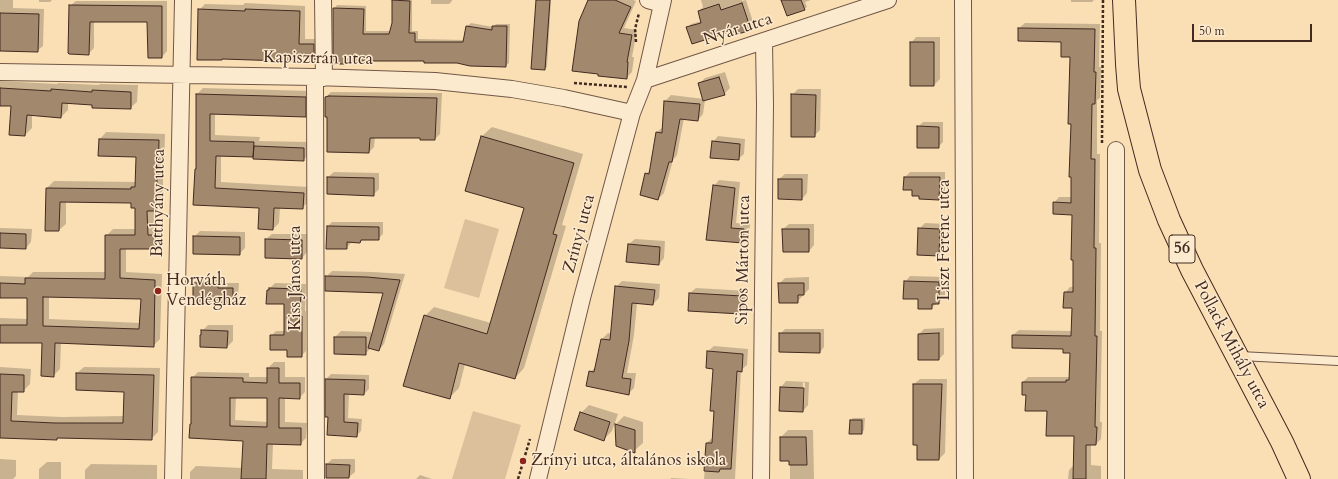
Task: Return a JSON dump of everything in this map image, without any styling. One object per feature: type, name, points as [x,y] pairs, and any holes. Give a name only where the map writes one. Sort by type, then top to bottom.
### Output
[{"type":"main road","name":"Pollack Mihály utca","points":[[1124,0],[1126,64],[1130,89],[1150,170],[1181,246],[1282,442],[1299,479]]},
{"type":"street","name":"Batthyány utca","points":[[173,479],[183,0]]},
{"type":"street","name":"Kiss János utca","points":[[316,479],[319,78],[323,0]]},
{"type":"street","name":"Nyár utca","points":[[645,80],[888,0]]},
{"type":"street","name":"Liszt Ferenc utca","points":[[963,0],[965,479]]},
{"type":"street","name":"Zrínyi utca","points":[[538,479],[582,298],[632,113],[645,80],[653,4]]},
{"type":"street","name":"Sipos Márton utca","points":[[761,479],[765,113],[764,42]]},
{"type":"street","name":"Kapisztrán utca","points":[[0,72],[435,81],[512,89],[564,98],[632,113]]},
{"type":"street","points":[[1116,150],[1116,479]]},
{"type":"lane","points":[[1238,356],[1338,361]]},
{"type":"path","points":[[1103,0],[1102,150],[1116,150]]},
{"type":"path","points":[[636,43],[635,29],[653,4]]},
{"type":"path","points":[[571,82],[628,87]]},
{"type":"path","points":[[518,479],[531,435]]},
{"type":"shaded area","points":[[465,219],[499,229],[479,298],[444,288]]},
{"type":"shaded area","points":[[473,411],[521,425],[505,479],[452,479]]},
{"type":"building","points":[[392,0],[410,1],[409,33],[415,33],[415,42],[463,42],[466,26],[492,30],[492,26],[507,26],[506,67],[470,66],[457,63],[424,63],[424,61],[349,61],[349,64],[333,64],[333,8],[364,9],[363,34],[389,34],[392,23]]},
{"type":"building","points":[[536,0],[550,0],[545,70],[531,69]]},
{"type":"building","points":[[588,0],[615,0],[631,7],[619,33],[632,35],[627,62],[627,79],[598,76],[598,74],[572,71],[579,21]]},
{"type":"building","points":[[781,0],[801,0],[805,10],[787,16]]},
{"type":"building","points":[[742,3],[751,30],[735,35],[733,31],[692,44],[686,27],[701,23],[698,11],[719,4],[721,10]]},
{"type":"building","points":[[69,5],[162,6],[162,58],[148,58],[147,22],[90,22],[89,55],[69,54]]},
{"type":"building","points":[[198,9],[300,11],[299,44],[314,44],[314,62],[222,59],[197,60]]},
{"type":"building","points":[[0,13],[39,14],[38,52],[0,51]]},
{"type":"building","points":[[1018,28],[1095,29],[1094,72],[1096,72],[1095,104],[1092,104],[1091,159],[1095,159],[1094,248],[1096,248],[1095,336],[1097,336],[1095,427],[1097,427],[1096,445],[1086,445],[1086,479],[1073,479],[1074,436],[1046,436],[1047,411],[1025,411],[1026,395],[1022,395],[1022,382],[1066,382],[1066,380],[1069,380],[1070,353],[1063,353],[1063,349],[1012,348],[1012,335],[1071,336],[1072,308],[1063,308],[1064,292],[1073,292],[1073,260],[1071,260],[1072,215],[1053,214],[1053,202],[1071,203],[1071,177],[1069,177],[1071,124],[1068,124],[1070,57],[1061,57],[1061,42],[1018,41]]},
{"type":"building","points":[[910,42],[934,42],[934,86],[910,86]]},
{"type":"building","points":[[719,77],[725,95],[703,101],[698,83]]},
{"type":"building","points":[[0,88],[51,91],[51,89],[92,92],[92,90],[131,92],[131,109],[92,108],[92,105],[62,103],[61,118],[27,115],[25,136],[9,135],[11,106],[0,106]]},
{"type":"building","points":[[196,94],[306,97],[306,117],[210,114],[210,141],[254,142],[253,157],[216,156],[215,188],[304,193],[303,209],[274,208],[273,230],[258,229],[259,208],[193,205],[196,169]]},
{"type":"building","points":[[791,94],[816,95],[815,137],[791,137]]},
{"type":"building","points":[[325,97],[437,98],[435,140],[420,140],[420,138],[370,138],[369,153],[327,152],[327,117],[325,117]]},
{"type":"building","points":[[664,101],[700,104],[698,121],[680,119],[672,162],[669,162],[658,200],[640,195],[645,173],[649,174],[656,132],[662,133]]},
{"type":"building","points":[[917,126],[939,127],[939,148],[917,148]]},
{"type":"building","points":[[481,136],[574,163],[553,234],[557,235],[515,379],[459,363],[450,399],[403,386],[424,315],[487,334],[524,208],[465,191]]},
{"type":"building","points":[[99,139],[159,140],[157,211],[147,211],[148,235],[156,235],[156,249],[120,249],[120,278],[155,280],[154,347],[55,343],[54,377],[41,376],[42,343],[0,343],[0,325],[27,325],[27,298],[0,298],[0,283],[25,284],[25,278],[105,279],[105,235],[135,235],[135,208],[131,208],[131,203],[60,202],[59,231],[45,231],[46,188],[131,189],[131,187],[135,187],[136,157],[98,156]],"holes":[[[43,297],[141,299],[139,329],[43,326]]]},
{"type":"building","points":[[712,141],[740,144],[739,160],[710,158]]},
{"type":"building","points":[[254,146],[304,148],[304,161],[253,159]]},
{"type":"building","points":[[327,177],[374,178],[374,196],[327,194]]},
{"type":"building","points":[[904,177],[940,177],[939,200],[919,199],[919,196],[912,196],[912,190],[903,190]]},
{"type":"building","points":[[778,179],[802,179],[802,200],[778,199]]},
{"type":"building","points":[[713,185],[735,188],[731,228],[744,229],[743,243],[706,240]]},
{"type":"building","points":[[327,226],[379,227],[379,240],[361,240],[360,243],[347,242],[347,249],[326,249]]},
{"type":"building","points":[[918,228],[940,229],[939,256],[917,255]]},
{"type":"building","points":[[782,229],[809,229],[809,252],[783,252]]},
{"type":"building","points":[[0,233],[26,234],[26,249],[0,248]]},
{"type":"building","points":[[193,236],[240,237],[240,255],[193,254]]},
{"type":"building","points":[[265,239],[302,240],[302,259],[265,258]]},
{"type":"building","points":[[628,244],[660,247],[659,265],[626,262]]},
{"type":"building","points":[[325,276],[367,277],[400,280],[379,351],[368,348],[383,293],[325,291]]},
{"type":"building","points":[[904,281],[939,282],[939,304],[932,304],[932,309],[918,309],[918,299],[903,299]]},
{"type":"building","points":[[193,283],[218,283],[218,288],[233,288],[233,304],[193,304]]},
{"type":"building","points":[[778,283],[804,283],[804,295],[798,295],[798,303],[779,303]]},
{"type":"building","points":[[615,286],[655,290],[653,305],[632,303],[629,341],[622,378],[631,379],[629,395],[586,386],[589,371],[594,372],[601,339],[610,340]]},
{"type":"building","points":[[269,288],[301,289],[300,316],[302,316],[302,357],[287,357],[287,350],[270,350],[270,335],[284,335],[284,304],[266,304],[267,290],[269,290]]},
{"type":"building","points":[[689,293],[742,296],[741,314],[688,311]]},
{"type":"building","points":[[201,330],[228,331],[227,348],[200,347]]},
{"type":"building","points":[[779,333],[820,333],[820,353],[779,352]]},
{"type":"building","points":[[939,333],[939,360],[918,360],[918,334]]},
{"type":"building","points":[[334,337],[366,337],[366,355],[334,354]]},
{"type":"building","points":[[707,351],[743,354],[742,372],[737,371],[731,469],[720,469],[719,472],[704,471],[706,443],[712,443],[714,411],[710,411],[713,369],[706,368]]},
{"type":"building","points":[[267,368],[279,368],[279,383],[300,383],[300,399],[279,398],[279,428],[301,428],[301,445],[267,444],[266,479],[241,479],[243,441],[189,438],[191,424],[191,377],[243,378],[243,382],[267,383]],"holes":[[[230,398],[267,398],[267,427],[230,426]]]},
{"type":"building","points":[[76,373],[154,375],[152,440],[57,438],[57,440],[0,438],[0,374],[24,375],[24,392],[12,392],[11,421],[55,423],[123,423],[124,392],[76,390]]},
{"type":"building","points":[[325,379],[365,380],[364,395],[344,394],[344,422],[358,423],[357,437],[327,435],[328,417],[325,417]]},
{"type":"building","points":[[913,384],[942,384],[939,460],[917,460],[917,445],[913,445]]},
{"type":"building","points":[[780,387],[804,388],[803,412],[779,411]]},
{"type":"building","points":[[580,412],[610,422],[604,441],[574,430]]},
{"type":"building","points":[[850,420],[862,420],[862,434],[849,434]]},
{"type":"building","points":[[615,424],[635,430],[635,453],[616,446]]},
{"type":"building","points":[[780,437],[806,437],[807,465],[789,465],[789,461],[780,461]]},
{"type":"building","points":[[326,464],[350,465],[349,478],[326,478]]},
{"type":"place","name":"Horváth Vendégház","points":[[158,291]]},
{"type":"place","name":"Zrínyi utca, általános iskola","points":[[523,461]]}]
